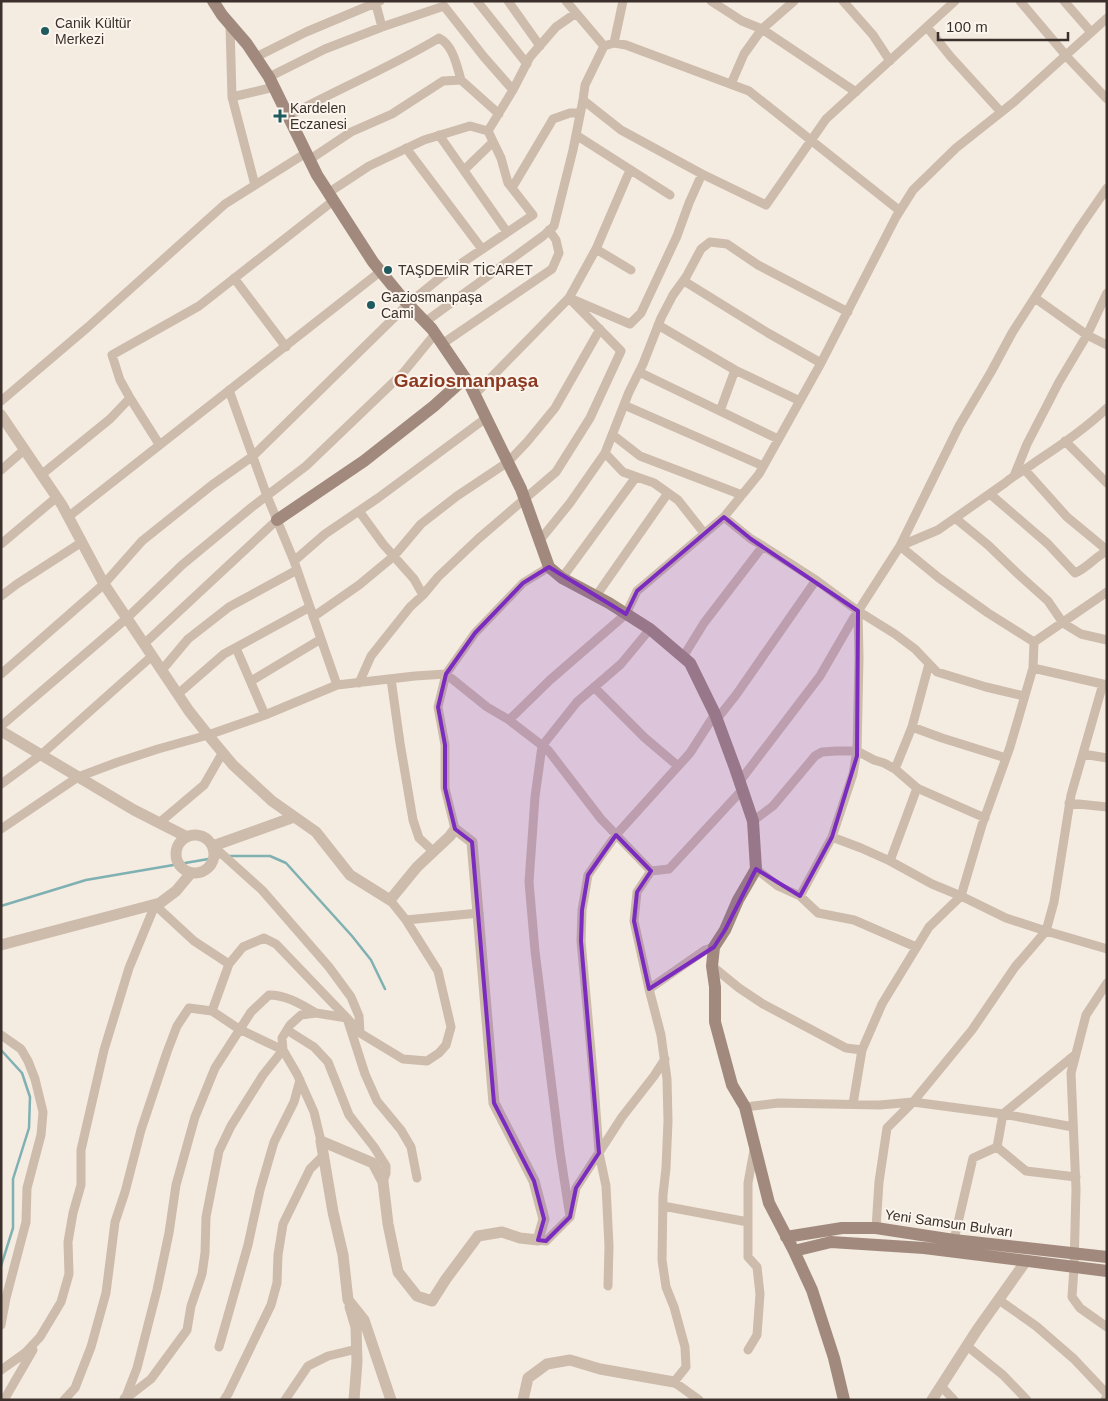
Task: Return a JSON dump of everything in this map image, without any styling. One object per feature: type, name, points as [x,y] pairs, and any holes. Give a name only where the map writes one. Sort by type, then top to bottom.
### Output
[{"type":"main road","points":[[212,1],[247,44],[272,82],[308,156],[331,197],[373,262],[439,339],[466,378],[525,500],[549,567],[562,578],[650,629],[690,663],[716,717],[753,821],[756,869],[738,900],[725,930],[714,947],[712,966],[715,987],[715,1022],[732,1086],[745,1107],[769,1203],[812,1290],[834,1358],[844,1400]]},
{"type":"main road","points":[[277,520],[364,461],[434,406],[466,378]]},
{"type":"main road","name":"Yeni Samsun Bulvarı","points":[[786,1237],[842,1228],[876,1228],[954,1240],[1107,1258]]},
{"type":"main road","name":"Yeni Samsun Bulvarı","points":[[794,1251],[830,1242],[924,1248],[1107,1271]]},
{"type":"street","points":[[476,1],[527,64]]},
{"type":"street","points":[[508,1],[540,46]]},
{"type":"street","points":[[566,1],[604,46]]},
{"type":"street","points":[[711,1],[742,21],[762,29],[856,92]]},
{"type":"street","points":[[731,84],[744,54],[762,29],[794,1]]},
{"type":"street","points":[[843,1],[873,35],[890,61]]},
{"type":"street","points":[[583,100],[621,130],[702,174],[766,205],[826,119],[956,1]]},
{"type":"street","points":[[1020,1],[1066,56],[1107,99]]},
{"type":"street","points":[[1064,1],[1091,32]]},
{"type":"street","points":[[256,58],[306,32],[377,2],[382,27]]},
{"type":"street","points":[[614,44],[622,2]]},
{"type":"street","points":[[232,97],[272,82],[325,49],[444,6],[513,90]]},
{"type":"street","points":[[488,131],[513,90],[530,57],[556,27],[576,12]]},
{"type":"street","points":[[509,720],[550,680],[626,614],[637,591],[724,516],[742,495],[763,466],[800,401],[900,211],[913,190],[956,148],[1001,112],[1107,18]]},
{"type":"street","points":[[230,25],[232,97],[256,185]]},
{"type":"street","points":[[927,27],[950,56],[1001,112]]},
{"type":"street","points":[[288,116],[396,62],[439,38],[445,41],[456,61],[461,80],[498,114]]},
{"type":"street","points":[[604,46],[626,44],[749,91],[900,211]]},
{"type":"street","points":[[425,322],[554,226],[576,136],[585,86],[604,46]]},
{"type":"street","points":[[1,401],[88,327],[225,204],[351,132],[392,114],[443,81],[461,80]]},
{"type":"street","points":[[512,188],[553,119],[570,112],[580,113]]},
{"type":"street","points":[[159,444],[120,380],[112,355],[199,306],[369,166],[424,140],[439,135],[470,126],[488,131]]},
{"type":"street","points":[[3,670],[104,584],[142,542],[212,485],[253,456],[408,304],[441,277],[533,215],[508,183],[501,158],[488,131]]},
{"type":"street","points":[[439,135],[508,232]]},
{"type":"street","points":[[576,136],[670,195]]},
{"type":"street","points":[[464,170],[493,142]]},
{"type":"street","points":[[406,148],[482,250]]},
{"type":"street","points":[[474,394],[569,298],[596,249],[630,170]]},
{"type":"street","points":[[569,298],[630,324],[641,313],[677,236],[702,174]]},
{"type":"street","points":[[674,1382],[686,1367],[684,1347],[674,1307],[666,1287],[662,1260],[668,1121],[667,1079],[661,1034],[634,921],[637,892],[651,871],[669,869],[741,785],[820,676],[858,611],[900,546],[959,426],[992,372],[1012,333],[1080,226],[1105,194]]},
{"type":"street","points":[[1,726],[127,618],[182,565],[306,466],[439,339],[552,269],[559,253],[556,240],[549,230]]},
{"type":"street","points":[[540,540],[570,503],[605,453],[658,325],[673,295],[684,281],[701,249],[710,242],[727,244],[758,264],[848,312]]},
{"type":"street","points":[[596,249],[631,270]]},
{"type":"street","points":[[68,516],[381,271]]},
{"type":"street","points":[[234,278],[286,347]]},
{"type":"street","points":[[684,281],[821,363]]},
{"type":"street","points":[[1014,476],[1027,444],[1059,382],[1087,335],[1107,293]]},
{"type":"street","points":[[359,683],[371,656],[410,607],[478,539],[556,472],[586,426],[621,351],[569,298]]},
{"type":"street","points":[[1035,298],[1087,335],[1107,345]]},
{"type":"street","points":[[658,325],[735,370],[800,401]]},
{"type":"street","points":[[314,618],[394,556],[421,524],[457,496],[508,462],[555,408],[600,328]]},
{"type":"street","points":[[720,411],[735,370]]},
{"type":"street","points":[[639,372],[778,439]]},
{"type":"street","points":[[229,390],[267,496],[294,561],[337,685]]},
{"type":"street","points":[[41,475],[110,419],[130,398]]},
{"type":"street","points":[[624,404],[763,466]]},
{"type":"street","points":[[900,546],[938,530],[1095,420],[1107,408]]},
{"type":"street","points":[[1,415],[68,516],[104,584],[208,735],[234,765],[266,795],[316,832],[350,874],[390,900],[406,920],[438,971],[450,1027],[446,1045],[427,1061],[403,1059],[360,1032],[276,944],[264,938],[243,947],[229,964],[212,1011]]},
{"type":"street","points":[[294,561],[325,534],[486,418]]},
{"type":"street","points":[[612,435],[640,456],[742,495]]},
{"type":"street","points":[[1065,441],[1107,482]]},
{"type":"street","points":[[1,470],[24,450]]},
{"type":"street","points":[[605,453],[623,472],[654,482],[678,500],[704,533]]},
{"type":"street","points":[[990,494],[1048,544],[1075,573],[1107,551],[1067,517],[1025,470]]},
{"type":"street","points":[[562,578],[636,477]]},
{"type":"street","points":[[596,596],[668,493]]},
{"type":"street","points":[[1,544],[56,497]]},
{"type":"street","points":[[359,511],[383,544],[414,579],[423,595]]},
{"type":"street","points":[[724,516],[751,539],[816,580],[858,611],[895,634],[915,649],[937,672],[1024,696]]},
{"type":"street","points":[[955,518],[988,545],[1048,601],[1063,623],[1081,634],[1107,640]]},
{"type":"street","points":[[144,644],[277,520]]},
{"type":"street","points":[[1,596],[82,542]]},
{"type":"street","points":[[683,657],[704,623],[763,546]]},
{"type":"street","points":[[900,546],[939,578],[988,613],[1034,642]]},
{"type":"street","points":[[538,1240],[544,1219],[534,1181],[494,1102],[472,842],[455,829],[445,788],[445,745],[438,707],[446,674],[474,634],[524,582],[549,567]]},
{"type":"street","points":[[162,670],[188,639],[229,607],[297,570]]},
{"type":"street","points":[[608,1286],[609,1246],[606,1186],[598,1152],[581,942],[582,910],[588,875],[616,835],[690,753],[716,717],[736,695],[816,580]]},
{"type":"street","points":[[1034,642],[1107,592]]},
{"type":"street","points":[[178,694],[224,654],[310,607]]},
{"type":"street","points":[[800,896],[832,837],[853,774],[857,751],[858,611]]},
{"type":"street","points":[[570,1217],[536,960],[529,882],[535,797],[542,746],[577,702],[621,664],[650,629]]},
{"type":"street","points":[[251,681],[321,639]]},
{"type":"street","points":[[854,1104],[862,1050],[882,1004],[928,927],[961,896],[1033,668],[1034,642]]},
{"type":"street","points":[[236,648],[264,714]]},
{"type":"street","points":[[1,784],[42,754],[152,656]]},
{"type":"street","points":[[895,769],[912,727],[929,664]]},
{"type":"street","points":[[876,1228],[887,1128],[912,1102],[972,1030],[1015,967],[1046,931],[1054,902],[1069,803],[1105,684],[1033,668]]},
{"type":"street","points":[[1,829],[78,777],[158,749],[208,735],[337,685],[446,674],[487,707],[509,720],[548,750],[600,820],[651,871]]},
{"type":"street","points":[[391,679],[413,820],[419,838],[434,852]]},
{"type":"street","points":[[594,687],[644,738],[678,766]]},
{"type":"street","points":[[912,727],[1006,758]]},
{"type":"street","points":[[1,731],[159,823],[187,836],[199,835],[210,841],[213,846],[262,890],[329,966],[350,997],[359,1016],[360,1032]]},
{"type":"street","points":[[753,821],[773,806],[815,756],[822,752],[836,750],[857,751],[884,763],[895,769],[917,788],[985,818]]},
{"type":"street","points":[[159,823],[204,785],[223,752]]},
{"type":"street","points":[[1083,754],[1107,758]]},
{"type":"street","points":[[890,861],[917,788]]},
{"type":"street","points":[[1069,803],[1107,807]]},
{"type":"street","points":[[213,846],[294,816]]},
{"type":"street","points":[[390,900],[416,867],[434,852],[455,829]]},
{"type":"street","points":[[187,836],[178,845],[176,856],[181,867],[191,873],[204,872],[212,864],[215,858],[213,846]]},
{"type":"street","points":[[832,837],[890,861],[932,884],[1006,918],[1107,949]]},
{"type":"street","points":[[756,869],[778,886],[800,896],[818,912],[854,920],[916,947]]},
{"type":"street","points":[[1,945],[155,905],[176,891],[191,873]]},
{"type":"street","points":[[155,905],[194,941],[229,964]]},
{"type":"street","points":[[4,1400],[61,1302],[69,1274],[68,1242],[81,1185],[81,1150],[104,1050],[129,968],[155,905]]},
{"type":"street","points":[[406,920],[478,913]]},
{"type":"street","points":[[649,989],[705,950],[714,947]]},
{"type":"street","points":[[712,966],[739,988],[764,1004],[846,1048],[862,1050]]},
{"type":"street","points":[[1107,984],[1086,1015],[1071,1072],[1076,1177],[1072,1297],[1080,1308],[1107,1327]]},
{"type":"street","points":[[125,1400],[136,1368],[157,1290],[169,1233],[176,1185],[195,1117],[215,1068],[251,1012],[270,995],[280,995],[316,1013]]},
{"type":"street","points":[[64,1400],[75,1388],[91,1347],[106,1293],[115,1222],[166,1052],[177,1026],[189,1008],[212,1011],[240,1029],[283,1050]]},
{"type":"street","points":[[346,1018],[316,1013],[301,1015],[282,1038],[283,1050],[300,1080],[314,1112],[324,1155],[333,1212],[343,1255],[348,1300],[356,1327],[357,1349],[354,1400]]},
{"type":"street","points":[[346,1018],[365,1074],[377,1101],[401,1130],[411,1147],[417,1178]]},
{"type":"street","points":[[287,1030],[314,1047],[328,1062],[349,1115],[386,1166],[383,1182]]},
{"type":"street","points":[[1,1035],[21,1049],[28,1061],[35,1079],[43,1112],[41,1135],[28,1188],[26,1222],[6,1298],[1,1326]]},
{"type":"street","points":[[125,1400],[151,1379],[187,1330],[191,1306],[202,1274],[205,1253],[206,1217],[220,1151],[231,1126],[263,1075],[283,1050]]},
{"type":"street","points":[[998,1147],[1003,1114],[1076,1054]]},
{"type":"street","points":[[321,1141],[373,1163],[383,1182],[388,1224],[398,1272],[417,1296],[432,1301],[478,1236],[502,1232],[520,1238],[546,1241],[570,1217],[576,1188],[622,1117],[665,1059]]},
{"type":"street","points":[[218,1347],[248,1245],[260,1190],[274,1142],[294,1102],[300,1080]]},
{"type":"street","points":[[745,1107],[778,1103],[880,1105],[912,1102],[1003,1114],[1073,1127]]},
{"type":"street","points":[[748,1350],[757,1335],[760,1294],[757,1267],[748,1258],[748,1183],[754,1147]]},
{"type":"street","points":[[998,1147],[1026,1171],[1076,1177]]},
{"type":"street","points":[[954,1240],[973,1158],[998,1147]]},
{"type":"street","points":[[224,1400],[271,1305],[277,1283],[278,1255],[283,1224],[310,1169],[324,1155]]},
{"type":"street","points":[[663,1206],[748,1222]]},
{"type":"street","points":[[932,1400],[1026,1261]]},
{"type":"street","points":[[348,1300],[364,1320],[391,1400]]},
{"type":"street","points":[[999,1300],[1036,1326],[1074,1358],[1107,1394]]},
{"type":"street","points":[[1,1370],[25,1353],[40,1338]]},
{"type":"street","points":[[967,1346],[1002,1375],[1027,1400]]},
{"type":"street","points":[[285,1400],[308,1366],[328,1356],[357,1349]]},
{"type":"street","points":[[523,1400],[528,1378],[547,1364],[570,1360],[600,1369],[674,1382],[699,1400]]},
{"type":"street","points":[[941,1386],[954,1400]]},
{"type":"highlighted area","points":[[724,517],[751,539],[858,611],[857,756],[832,837],[800,896],[756,869],[725,930],[714,947],[649,989],[634,921],[637,892],[651,871],[616,835],[588,875],[582,910],[581,941],[599,1153],[576,1188],[570,1217],[546,1241],[538,1240],[544,1219],[534,1181],[494,1103],[472,842],[455,829],[445,788],[445,745],[438,707],[446,674],[475,633],[523,583],[549,567],[626,614],[637,591]]},
{"type":"waterway","points":[[228,856],[270,856],[286,863],[352,936],[371,960],[385,989]]},
{"type":"waterway","points":[[1,906],[86,880],[220,857]]},
{"type":"waterway","points":[[1,1050],[22,1073],[30,1097],[29,1128],[13,1179],[13,1228],[1,1266]]},
{"type":"place","name":"Canik Kültür Merkezi","points":[[45,31]]},
{"type":"place","name":"Kardelen Eczanesi","points":[[280,116]]},
{"type":"place","name":"TAŞDEMİR TİCARET","points":[[388,270]]},
{"type":"place","name":"Gaziosmanpaşa Cami","points":[[371,305]]},
{"type":"district","name":"Gaziosmanpaşa","points":[[466,380]]}]
